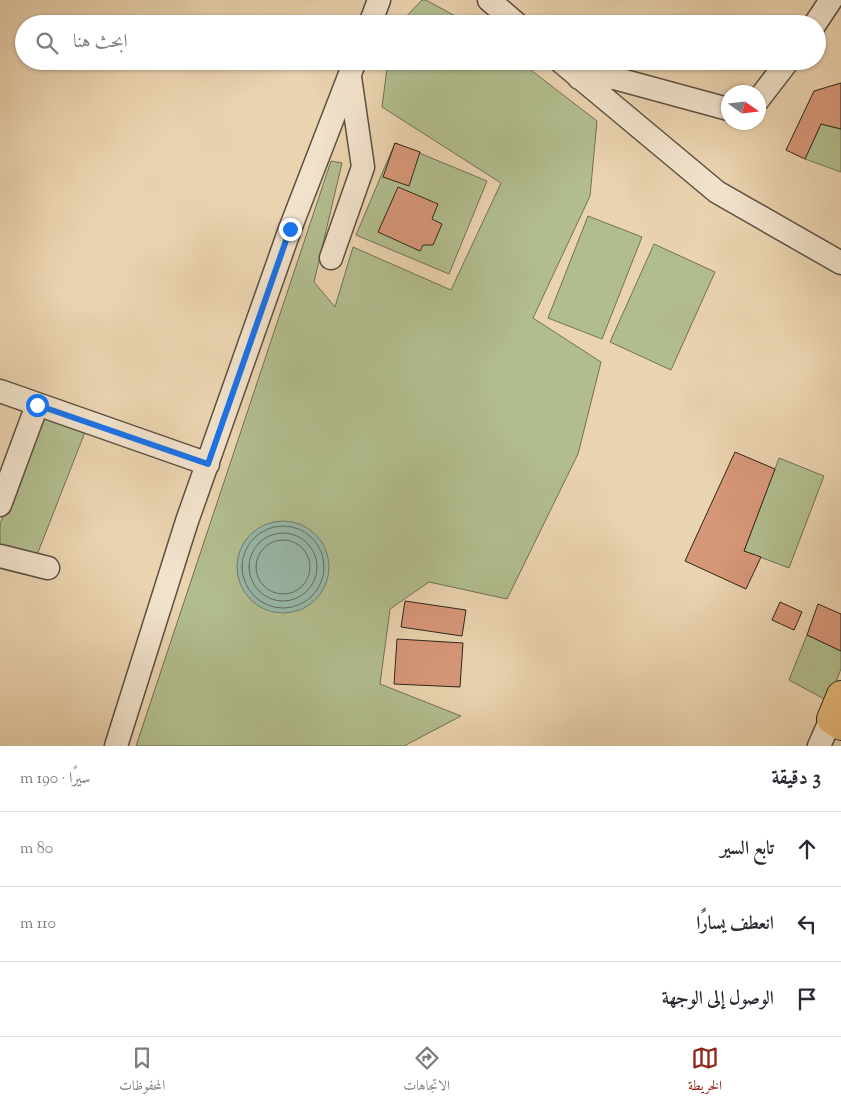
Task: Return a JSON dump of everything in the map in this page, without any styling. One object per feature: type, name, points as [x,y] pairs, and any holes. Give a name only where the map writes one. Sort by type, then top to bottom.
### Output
[{"type":"street","points":[[373,15],[379,0]]},
{"type":"street","points":[[489,0],[506,15]]},
{"type":"street","points":[[821,15],[831,0]]},
{"type":"street","points":[[331,258],[363,167],[352,70]]},
{"type":"street","points":[[116,746],[187,521],[290,229],[352,70]]},
{"type":"street","points":[[570,70],[717,192],[841,263]]},
{"type":"street","points":[[766,90],[781,70]]},
{"type":"street","points":[[579,78],[614,78],[721,107]]},
{"type":"street","points":[[0,391],[208,464]]},
{"type":"street","points":[[0,505],[37,405]]},
{"type":"street","points":[[0,556],[48,568]]},
{"type":"street","points":[[819,746],[839,707]]},
{"type":"green space","points":[[422,0],[426,0],[454,15],[408,15]]},
{"type":"green space","points":[[387,70],[531,70],[597,121],[590,196],[533,318],[601,362],[578,454],[507,599],[429,582],[390,609],[380,684],[461,716],[404,746],[136,746],[331,161],[342,163],[314,282],[335,307],[353,247],[451,290],[501,183],[382,107]]},
{"type":"green space","points":[[821,124],[841,129],[841,172],[805,159]]},
{"type":"green space","points":[[395,143],[487,181],[449,274],[356,235]]},
{"type":"green space","points":[[588,216],[642,237],[602,339],[548,318]]},
{"type":"green space","points":[[654,244],[715,272],[671,370],[610,342]]},
{"type":"green space","points":[[42,417],[85,432],[37,555],[0,548],[0,524]]},
{"type":"green space","points":[[779,458],[824,476],[789,568],[744,551]]},
{"type":"green space","points":[[807,635],[841,651],[841,669],[828,701],[789,680]]},
{"type":"water","points":[[283,521],[300,525],[315,535],[325,550],[329,567],[325,584],[315,599],[300,609],[283,613],[266,609],[251,599],[241,584],[237,567],[241,550],[251,535],[266,525]]},
{"type":"building","points":[[841,83],[841,129],[821,124],[805,159],[786,150],[814,91]]},
{"type":"building","points":[[395,143],[420,152],[409,186],[383,177]]},
{"type":"building","points":[[398,187],[438,204],[432,219],[442,224],[433,245],[423,245],[420,251],[378,232]]},
{"type":"building","points":[[735,452],[775,469],[744,551],[761,557],[746,589],[685,561]]},
{"type":"building","points":[[405,601],[466,610],[462,636],[401,627]]},
{"type":"building","points":[[780,602],[802,612],[794,630],[772,620]]},
{"type":"building","points":[[818,604],[841,614],[841,651],[807,635]]},
{"type":"building","points":[[397,639],[463,643],[460,687],[394,684]]},
{"type":"route","points":[[37,405],[208,464],[290,229]]}]
